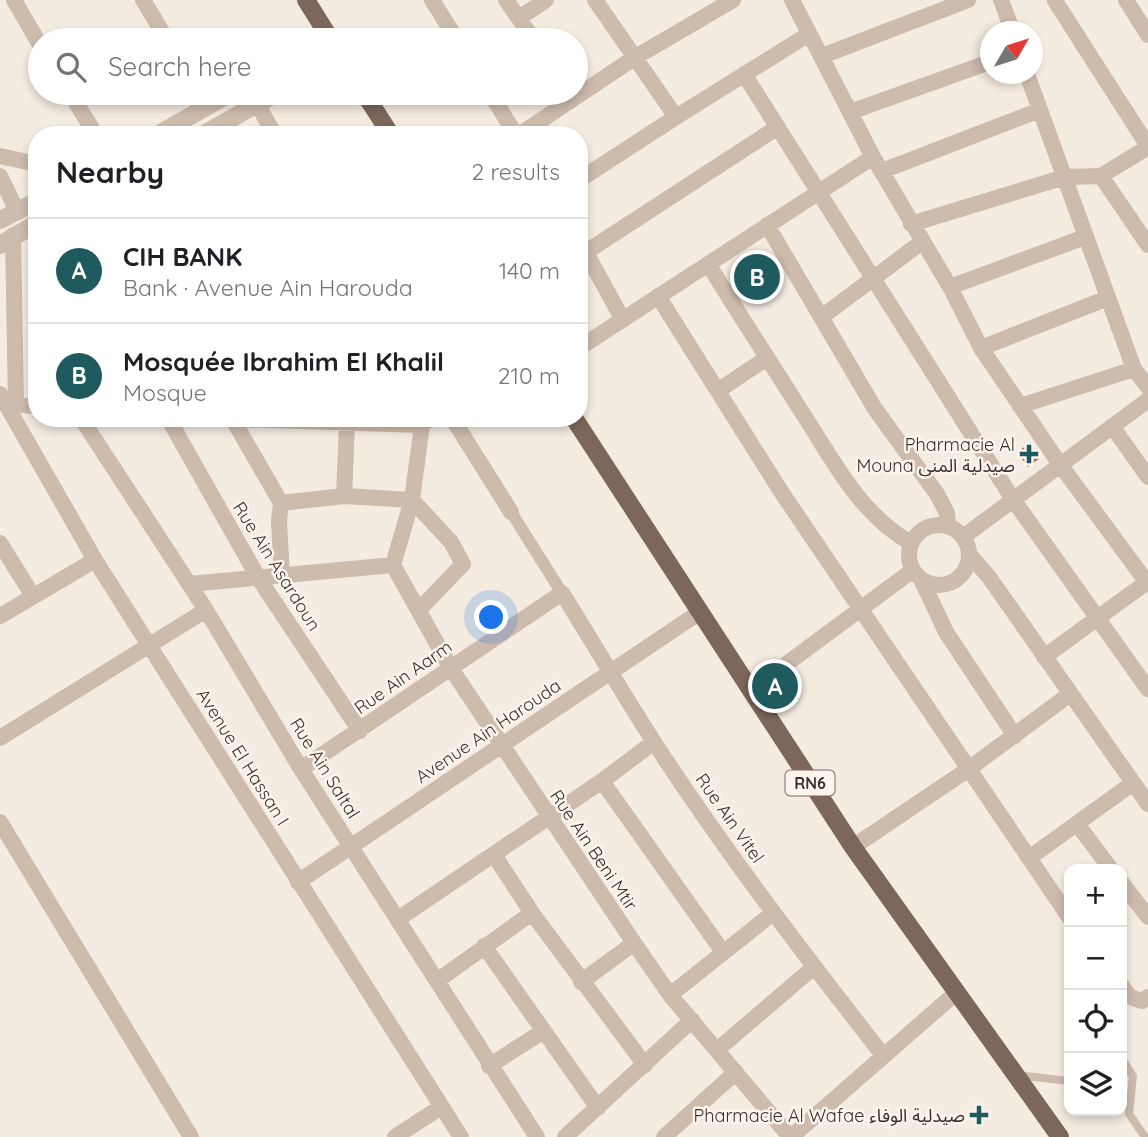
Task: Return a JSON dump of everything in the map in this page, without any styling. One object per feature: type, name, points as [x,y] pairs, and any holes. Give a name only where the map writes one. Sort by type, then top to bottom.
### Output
[{"type":"main road","points":[[306,0],[322,28]]},
{"type":"main road","points":[[372,105],[385,126]]},
{"type":"main road","name":"RN6","points":[[579,427],[853,847],[1060,1137]]},
{"type":"street","points":[[14,0],[30,28]]},
{"type":"street","points":[[143,0],[160,28]]},
{"type":"street","points":[[432,0],[450,28]]},
{"type":"street","points":[[506,0],[526,28]]},
{"type":"street","points":[[519,18],[546,0]]},
{"type":"street","points":[[595,0],[676,117]]},
{"type":"street","points":[[588,86],[733,0]]},
{"type":"street","points":[[792,0],[873,157],[950,287],[981,348],[1059,463],[1147,583],[1044,657]]},
{"type":"street","points":[[822,56],[968,0]]},
{"type":"street","points":[[1001,0],[1009,21]]},
{"type":"street","points":[[1126,0],[1148,35]]},
{"type":"street","points":[[911,224],[1065,177],[1101,176],[1148,146],[1055,1]]},
{"type":"street","points":[[588,174],[809,34]]},
{"type":"street","points":[[850,112],[980,66]]},
{"type":"street","points":[[744,74],[1012,498],[1148,689]]},
{"type":"street","points":[[1031,84],[1134,369],[1148,387]]},
{"type":"street","points":[[77,105],[90,126]]},
{"type":"street","points":[[168,126],[195,105]]},
{"type":"street","points":[[217,126],[255,105]]},
{"type":"street","points":[[258,105],[270,126]]},
{"type":"street","points":[[498,105],[512,126]]},
{"type":"street","points":[[530,126],[559,105]]},
{"type":"street","points":[[882,171],[1040,110]]},
{"type":"street","points":[[588,243],[778,127]]},
{"type":"street","points":[[0,156],[28,162]]},
{"type":"street","points":[[588,342],[873,157]]},
{"type":"street","points":[[0,176],[17,211]]},
{"type":"street","points":[[1101,176],[1148,245]]},
{"type":"street","points":[[0,220],[28,206]]},
{"type":"street","points":[[767,225],[823,316],[875,410],[944,505],[948,526]]},
{"type":"street","points":[[28,228],[7,240],[8,401],[28,404]]},
{"type":"street","points":[[950,287],[1085,237]]},
{"type":"street","points":[[823,316],[922,242]]},
{"type":"street","points":[[588,255],[623,320]]},
{"type":"street","points":[[708,264],[867,509],[911,543]]},
{"type":"street","points":[[658,296],[780,490],[1064,910]]},
{"type":"street","points":[[981,348],[1108,298]]},
{"type":"street","points":[[719,390],[767,358]]},
{"type":"street","points":[[1020,406],[1134,369]]},
{"type":"street","points":[[963,537],[1059,463],[1148,400]]},
{"type":"street","name":"Avenue El Hassan I","points":[[8,401],[95,560],[461,1137]]},
{"type":"street","points":[[1112,426],[1148,477]]},
{"type":"street","name":"Rue Ain Saltal","points":[[88,427],[190,584],[301,769],[537,1137]]},
{"type":"street","name":"Rue Ain Asardoun","points":[[173,427],[259,579],[360,731]]},
{"type":"street","points":[[237,427],[281,503],[279,521],[282,577]]},
{"type":"street","points":[[344,496],[354,427]]},
{"type":"street","points":[[190,584],[393,565],[412,500],[426,427]]},
{"type":"street","points":[[458,427],[562,593]]},
{"type":"street","points":[[281,503],[344,496],[412,500],[451,542],[463,564],[419,610]]},
{"type":"street","points":[[1015,736],[946,632],[909,556],[911,543],[919,532],[931,526],[948,526],[963,537],[969,554],[989,578],[1148,804]]},
{"type":"street","points":[[0,543],[33,596]]},
{"type":"street","points":[[917,575],[933,584],[947,584],[958,578],[967,567],[969,554]]},
{"type":"street","points":[[0,616],[95,560]]},
{"type":"street","name":"Rue Ain Beni Mtir","points":[[393,565],[450,667],[670,995],[791,1137]]},
{"type":"street","points":[[750,691],[860,607],[917,575]]},
{"type":"street","name":"Rue Ain Aarm","points":[[301,769],[562,593]]},
{"type":"street","name":"Rue Ain Vitel","points":[[562,593],[654,742],[773,913],[882,1055]]},
{"type":"street","points":[[0,738],[206,610]]},
{"type":"street","name":"Avenue Ain Harouda","points":[[299,883],[700,612]]},
{"type":"street","points":[[853,847],[970,768],[1070,694]]},
{"type":"street","points":[[398,919],[602,781],[654,742]]},
{"type":"street","points":[[602,781],[723,952]]},
{"type":"street","points":[[1029,858],[1133,783]]},
{"type":"street","points":[[0,822],[191,1137]]},
{"type":"street","points":[[1077,824],[1107,864]]},
{"type":"street","points":[[494,855],[581,982],[645,1065]]},
{"type":"street","points":[[1127,890],[1148,918]]},
{"type":"street","points":[[437,981],[532,913]]},
{"type":"street","points":[[670,995],[773,913]]},
{"type":"street","points":[[581,982],[634,943]]},
{"type":"street","points":[[484,946],[598,1108]]},
{"type":"street","points":[[717,1050],[814,967]]},
{"type":"street","points":[[1125,990],[1134,1000],[1142,1001],[1148,997]]},
{"type":"street","points":[[791,1137],[957,992]]},
{"type":"street","points":[[565,1137],[692,1020]]},
{"type":"street","points":[[489,1066],[542,1032]]},
{"type":"street","points":[[664,1137],[736,1072]]},
{"type":"street","points":[[395,1137],[441,1107]]},
{"type":"lane","points":[[1127,1067],[1133,1076],[1129,1114],[1145,1137]]},
{"type":"lane","points":[[1016,1074],[1064,1080]]},
{"type":"building","points":[[1030,443],[1040,458],[1028,467],[1017,452]]},
{"type":"place","name":"Mosquée Ibrahim El Khalil","points":[[757,277]]},
{"type":"place","name":"Pharmacie Al Mouna صيدلية المنى","points":[[1029,454]]},
{"type":"place","name":"CIH BANK","points":[[775,686]]},
{"type":"place","name":"Pharmacie Al Wafae صيدلية الوفاء","points":[[979,1115]]}]
